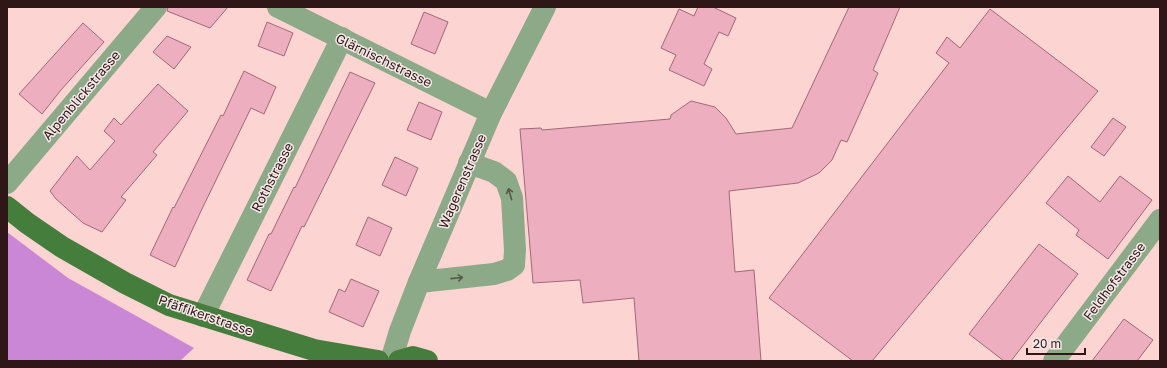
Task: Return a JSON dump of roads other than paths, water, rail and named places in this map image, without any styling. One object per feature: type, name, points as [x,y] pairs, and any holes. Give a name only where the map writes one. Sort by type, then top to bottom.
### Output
[{"type":"main road","name":"Pfäffikerstrasse","points":[[7,207],[62,247],[125,283],[169,305],[313,355],[378,361]]},
{"type":"main road","points":[[399,361],[413,357],[427,361]]},
{"type":"street","name":"Alpenblickstrasse","points":[[7,183],[156,7]]},
{"type":"street","name":"Glärnischstrasse","points":[[278,7],[491,112]]},
{"type":"street","name":"Wagerenstrasse","points":[[391,361],[400,331],[419,282],[491,112],[545,7]]},
{"type":"street","name":"Rothstrasse","points":[[203,316],[342,38]]},
{"type":"street","points":[[419,282],[494,274],[506,270],[514,265],[516,250],[512,198],[506,181],[494,172],[469,163]]},
{"type":"street","name":"Feldhofstrasse","points":[[1054,361],[1160,220]]}]
